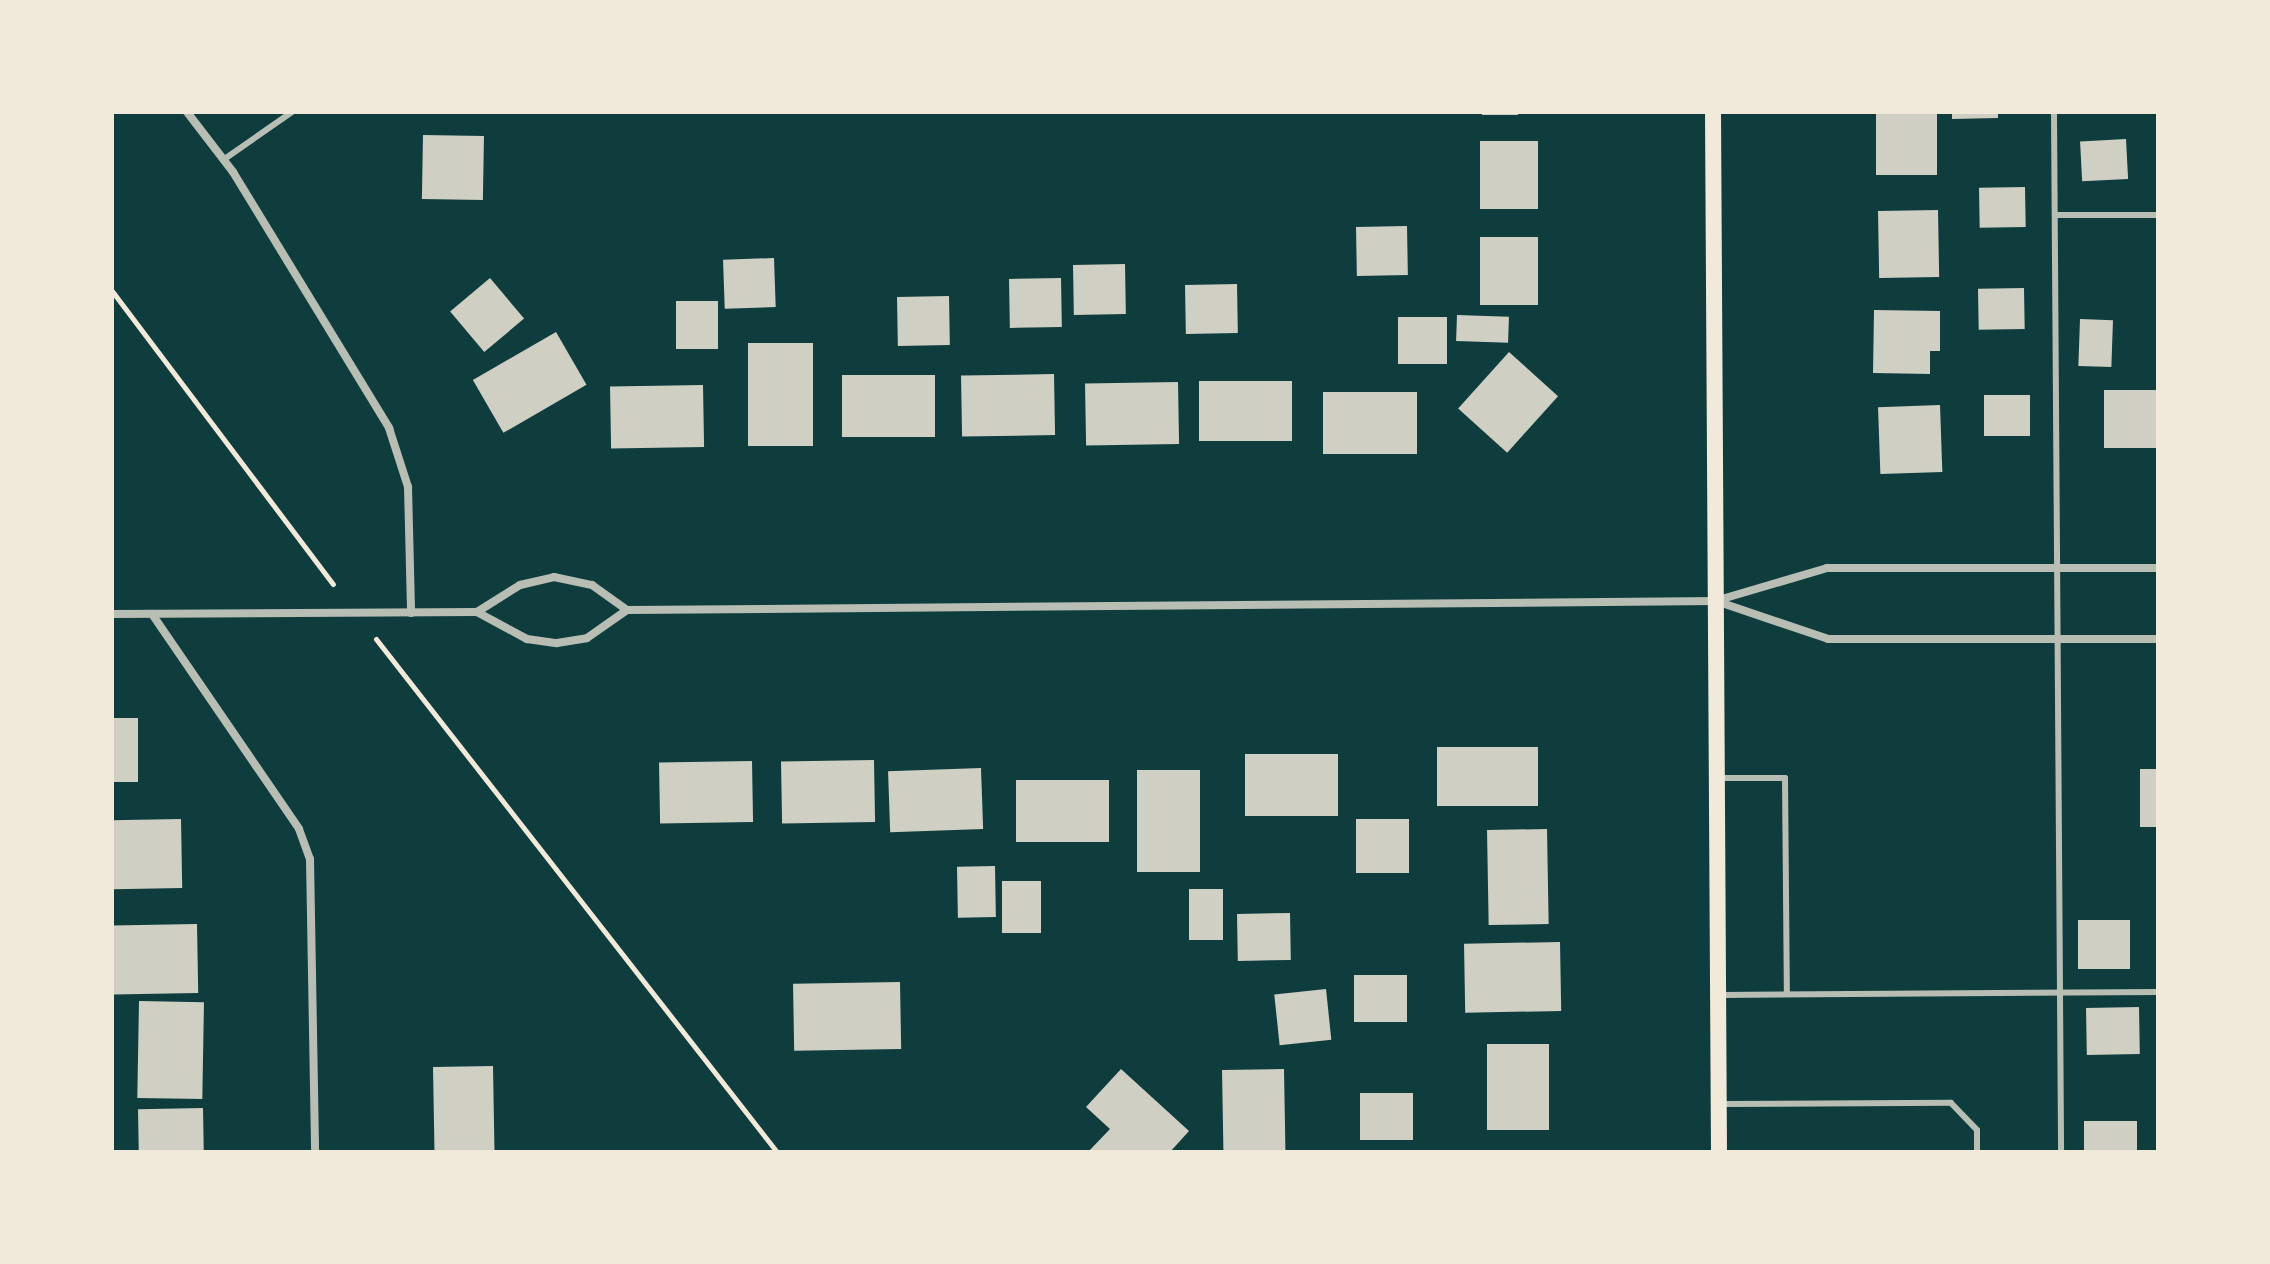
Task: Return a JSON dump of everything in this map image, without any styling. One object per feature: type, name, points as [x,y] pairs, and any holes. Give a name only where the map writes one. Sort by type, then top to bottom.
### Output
[{"type":"main road","points":[[1713,112],[1719,1152]]},
{"type":"street","points":[[187,112],[223,160],[389,428],[408,487],[411,613]]},
{"type":"street","points":[[112,614],[477,612],[527,639],[557,643],[587,638],[627,610],[1715,601],[1827,568],[2158,568]]},
{"type":"street","points":[[477,612],[520,585],[554,577],[592,585],[627,610]]},
{"type":"street","points":[[1715,601],[1828,639],[2158,639]]},
{"type":"street","points":[[152,614],[299,829],[310,859],[315,1152]]},
{"type":"lane","points":[[223,160],[292,112]]},
{"type":"lane","points":[[2054,112],[2061,1152]]},
{"type":"lane","points":[[2055,215],[2158,215]]},
{"type":"lane","points":[[1717,778],[1785,778],[1787,994]]},
{"type":"lane","points":[[1718,995],[2158,992]]},
{"type":"lane","points":[[1718,1104],[1951,1103],[1977,1130],[1977,1152]]},
{"type":"path","points":[[112,291],[338,590]]},
{"type":"path","points":[[379,643],[777,1152]]},
{"type":"building","points":[[1482,112],[1518,112],[1518,115],[1482,115]]},
{"type":"building","points":[[1876,112],[1937,112],[1937,175],[1876,175]]},
{"type":"building","points":[[1952,112],[1998,112],[1998,118],[1952,119]]},
{"type":"building","points":[[423,135],[484,136],[483,200],[422,199]]},
{"type":"building","points":[[2126,139],[2128,179],[2082,181],[2080,141]]},
{"type":"building","points":[[1480,141],[1538,141],[1538,209],[1480,209]]},
{"type":"building","points":[[2025,187],[2026,227],[1980,228],[1979,188]]},
{"type":"building","points":[[1938,210],[1939,277],[1879,278],[1878,211]]},
{"type":"building","points":[[1407,226],[1408,275],[1357,276],[1356,227]]},
{"type":"building","points":[[1480,237],[1538,237],[1538,305],[1480,305]]},
{"type":"building","points":[[774,258],[776,307],[725,309],[723,260]]},
{"type":"building","points":[[1125,264],[1126,314],[1074,315],[1073,265]]},
{"type":"building","points":[[490,278],[524,319],[484,352],[450,311]]},
{"type":"building","points":[[1061,278],[1062,327],[1010,328],[1009,279]]},
{"type":"building","points":[[1237,284],[1238,333],[1186,334],[1185,285]]},
{"type":"building","points":[[2024,288],[2025,329],[1979,330],[1978,289]]},
{"type":"building","points":[[949,296],[950,345],[898,346],[897,297]]},
{"type":"building","points":[[676,301],[718,301],[718,349],[676,349]]},
{"type":"building","points":[[1874,310],[1940,311],[1940,351],[1930,351],[1930,374],[1873,373]]},
{"type":"building","points":[[1457,315],[1509,317],[1508,343],[1456,341]]},
{"type":"building","points":[[1398,317],[1447,317],[1447,364],[1398,364]]},
{"type":"building","points":[[2080,319],[2113,320],[2111,367],[2078,366]]},
{"type":"building","points":[[556,332],[586,385],[503,433],[473,380]]},
{"type":"building","points":[[748,343],[813,343],[813,446],[748,446]]},
{"type":"building","points":[[1509,352],[1558,396],[1507,453],[1458,408]]},
{"type":"building","points":[[1054,374],[1055,435],[962,437],[961,376]]},
{"type":"building","points":[[842,375],[935,375],[935,437],[842,437]]},
{"type":"building","points":[[1199,381],[1292,381],[1292,441],[1199,441]]},
{"type":"building","points":[[1178,382],[1179,444],[1086,446],[1085,384]]},
{"type":"building","points":[[703,385],[704,447],[611,449],[610,387]]},
{"type":"building","points":[[2104,390],[2158,390],[2158,448],[2104,448]]},
{"type":"building","points":[[1323,392],[1417,392],[1417,454],[1323,454]]},
{"type":"building","points":[[1984,395],[2030,395],[2030,436],[1984,436]]},
{"type":"building","points":[[1940,405],[1942,472],[1880,474],[1878,407]]},
{"type":"building","points":[[112,718],[138,718],[138,782],[112,782]]},
{"type":"building","points":[[1437,747],[1538,747],[1538,806],[1437,806]]},
{"type":"building","points":[[1245,754],[1338,754],[1338,816],[1245,816]]},
{"type":"building","points":[[874,760],[875,822],[782,824],[781,762]]},
{"type":"building","points":[[752,761],[753,822],[660,824],[659,763]]},
{"type":"building","points":[[981,768],[983,829],[890,832],[888,771]]},
{"type":"building","points":[[2140,769],[2158,769],[2158,827],[2140,827]]},
{"type":"building","points":[[1137,770],[1200,770],[1200,872],[1137,872]]},
{"type":"building","points":[[1016,780],[1109,780],[1109,842],[1016,842]]},
{"type":"building","points":[[181,819],[182,888],[113,889],[112,820]]},
{"type":"building","points":[[1356,819],[1409,819],[1409,873],[1356,873]]},
{"type":"building","points":[[1547,829],[1549,924],[1489,925],[1487,830]]},
{"type":"building","points":[[995,866],[996,917],[958,918],[957,867]]},
{"type":"building","points":[[1002,881],[1041,881],[1041,933],[1002,933]]},
{"type":"building","points":[[1189,889],[1223,889],[1223,940],[1189,940]]},
{"type":"building","points":[[1290,913],[1291,960],[1238,961],[1237,914]]},
{"type":"building","points":[[2078,920],[2130,920],[2130,969],[2078,969]]},
{"type":"building","points":[[197,924],[198,993],[113,994],[112,925]]},
{"type":"building","points":[[1560,942],[1561,1011],[1465,1013],[1464,944]]},
{"type":"building","points":[[1354,975],[1407,975],[1407,1022],[1354,1022]]},
{"type":"building","points":[[900,982],[901,1049],[794,1051],[793,984]]},
{"type":"building","points":[[1326,989],[1331,1040],[1280,1045],[1274,994]]},
{"type":"building","points":[[139,1001],[204,1002],[202,1099],[137,1098]]},
{"type":"building","points":[[2139,1007],[2140,1054],[2087,1055],[2086,1008]]},
{"type":"building","points":[[1487,1044],[1549,1044],[1549,1130],[1487,1130]]},
{"type":"building","points":[[493,1066],[495,1152],[434,1152],[433,1067]]},
{"type":"building","points":[[1121,1069],[1189,1131],[1170,1152],[1088,1152],[1110,1129],[1086,1107]]},
{"type":"building","points":[[1284,1069],[1285,1152],[1223,1152],[1222,1070]]},
{"type":"building","points":[[1360,1093],[1413,1093],[1413,1140],[1360,1140]]},
{"type":"building","points":[[203,1108],[204,1152],[139,1152],[138,1109]]},
{"type":"building","points":[[2084,1121],[2137,1121],[2137,1152],[2084,1152]]}]
